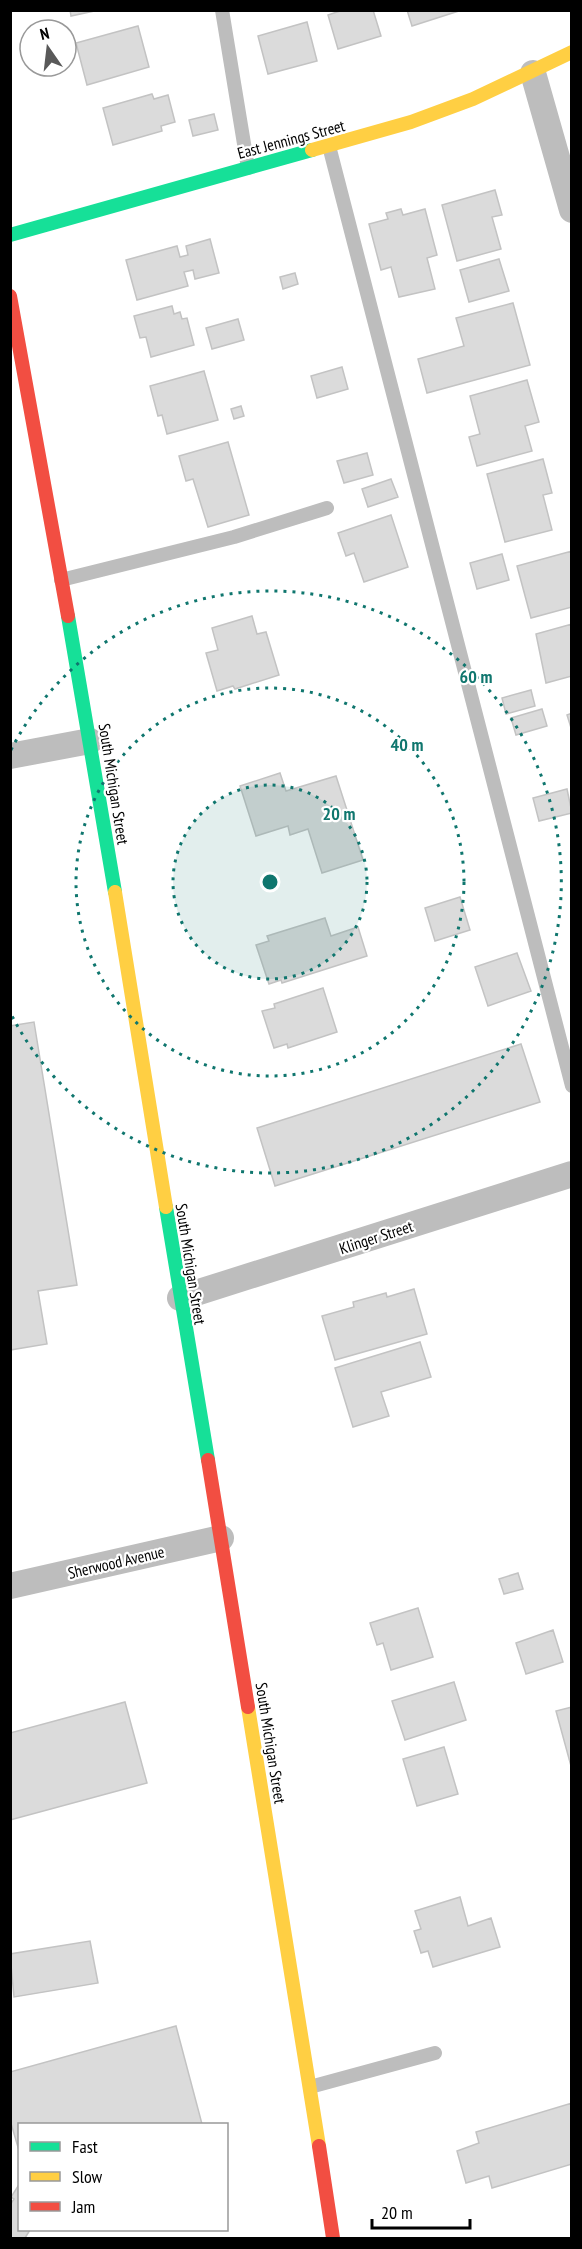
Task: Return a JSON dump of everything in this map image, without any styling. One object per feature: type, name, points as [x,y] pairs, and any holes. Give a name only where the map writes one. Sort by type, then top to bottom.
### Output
[{"type":"main road","name":"East Jennings Street","points":[[10,235],[411,122],[533,73],[572,52]]},
{"type":"main road","name":"South Michigan Street","points":[[10,296],[90,741],[333,2238]]},
{"type":"street","points":[[533,73],[572,210]]},
{"type":"street","points":[[10,756],[90,741]]},
{"type":"street","name":"Klinger Street","points":[[180,1298],[572,1174]]},
{"type":"street","name":"Sherwood Avenue","points":[[10,1586],[221,1538]]},
{"type":"lane","points":[[222,10],[248,168]]},
{"type":"lane","points":[[328,146],[572,1086]]},
{"type":"lane","points":[[61,580],[234,537],[327,508]]},
{"type":"lane","points":[[310,2087],[435,2053]]},
{"type":"building","points":[[70,10],[99,10],[71,16]]},
{"type":"building","points":[[343,10],[373,10],[381,36],[338,49],[328,15]]},
{"type":"building","points":[[407,10],[462,10],[412,26]]},
{"type":"building","points":[[307,22],[317,61],[268,74],[258,36]]},
{"type":"building","points":[[138,26],[149,67],[87,85],[78,42]]},
{"type":"building","points":[[152,94],[154,99],[168,95],[175,122],[161,126],[162,131],[113,145],[103,108]]},
{"type":"building","points":[[214,114],[218,130],[193,136],[189,120]]},
{"type":"building","points":[[495,190],[502,215],[492,217],[501,249],[457,261],[442,205]]},
{"type":"building","points":[[401,209],[403,215],[425,209],[437,255],[427,258],[435,289],[399,297],[391,267],[381,270],[369,224],[388,219],[386,213]]},
{"type":"building","points":[[210,239],[219,273],[195,279],[193,270],[184,272],[188,286],[137,300],[126,260],[177,246],[180,257],[188,255],[186,246]]},
{"type":"building","points":[[499,259],[509,291],[469,302],[460,270]]},
{"type":"building","points":[[295,273],[298,284],[283,289],[280,277]]},
{"type":"building","points":[[513,303],[530,365],[427,393],[418,359],[464,346],[456,318]]},
{"type":"building","points":[[172,306],[174,314],[180,312],[182,319],[187,318],[194,345],[151,357],[146,337],[140,338],[134,316]]},
{"type":"building","points":[[238,319],[244,340],[212,349],[206,328]]},
{"type":"building","points":[[342,367],[348,389],[317,398],[311,376]]},
{"type":"building","points":[[204,371],[218,420],[167,434],[162,415],[158,416],[150,386]]},
{"type":"building","points":[[527,380],[539,422],[525,426],[532,451],[477,466],[469,437],[480,434],[470,396]]},
{"type":"building","points":[[241,406],[244,416],[234,419],[231,409]]},
{"type":"building","points":[[228,442],[249,515],[208,527],[193,479],[186,481],[179,456]]},
{"type":"building","points":[[367,453],[373,475],[344,483],[337,461]]},
{"type":"building","points":[[543,459],[552,493],[543,495],[552,530],[505,542],[487,474]]},
{"type":"building","points":[[391,479],[398,497],[368,507],[362,489]]},
{"type":"building","points":[[391,515],[408,567],[364,582],[354,553],[346,556],[338,533]]},
{"type":"building","points":[[572,551],[572,607],[531,618],[517,566]]},
{"type":"building","points":[[502,554],[509,580],[477,589],[470,563]]},
{"type":"building","points":[[252,616],[257,634],[266,632],[279,675],[235,689],[233,686],[217,691],[206,653],[218,650],[212,628]]},
{"type":"building","points":[[572,624],[572,676],[546,683],[536,634]]},
{"type":"building","points":[[531,690],[535,706],[506,714],[502,698]]},
{"type":"building","points":[[542,709],[547,726],[516,735],[511,718]]},
{"type":"building","points":[[572,713],[572,731],[567,715]]},
{"type":"building","points":[[280,773],[286,791],[336,776],[363,860],[322,873],[308,829],[290,835],[288,826],[256,836],[240,786]]},
{"type":"building","points":[[567,789],[572,813],[539,821],[533,798]]},
{"type":"building","points":[[460,897],[470,930],[435,941],[425,908]]},
{"type":"building","points":[[325,918],[331,936],[358,927],[367,956],[282,983],[281,980],[269,984],[256,945],[269,941],[267,936]]},
{"type":"building","points":[[517,953],[531,991],[488,1006],[475,967]]},
{"type":"building","points":[[323,988],[337,1032],[288,1048],[287,1044],[274,1048],[262,1011],[275,1008],[274,1004]]},
{"type":"building","points":[[34,1022],[77,1285],[38,1291],[47,1344],[10,1350],[10,1026]]},
{"type":"building","points":[[521,1044],[540,1102],[275,1186],[257,1128]]},
{"type":"building","points":[[414,1289],[427,1334],[335,1360],[322,1316],[354,1307],[353,1302],[386,1293],[387,1297]]},
{"type":"building","points":[[420,1342],[431,1377],[381,1392],[389,1416],[353,1427],[335,1368]]},
{"type":"building","points":[[518,1573],[523,1589],[504,1594],[499,1579]]},
{"type":"building","points":[[418,1608],[433,1657],[391,1670],[383,1643],[377,1645],[370,1623]]},
{"type":"building","points":[[553,1630],[563,1662],[526,1674],[516,1643]]},
{"type":"building","points":[[454,1682],[466,1720],[405,1740],[392,1701]]},
{"type":"building","points":[[125,1702],[147,1783],[10,1820],[10,1733]]},
{"type":"building","points":[[572,1707],[572,1766],[571,1766],[556,1711]]},
{"type":"building","points":[[444,1747],[458,1794],[417,1806],[403,1759]]},
{"type":"building","points":[[460,1897],[468,1926],[491,1918],[500,1947],[433,1967],[428,1951],[421,1953],[414,1931],[421,1929],[415,1911]]},
{"type":"building","points":[[90,1941],[98,1983],[14,1997],[10,1954]]},
{"type":"building","points":[[176,2026],[202,2123],[18,2123],[18,2147],[10,2120],[10,2072]]},
{"type":"building","points":[[572,2103],[572,2164],[492,2188],[489,2176],[466,2183],[457,2151],[479,2143],[476,2132]]},
{"type":"building","points":[[18,2186],[18,2231],[29,2231],[25,2238],[10,2238],[10,2205],[14,2199],[11,2197]]},
{"type":"traffic: fast","points":[[10,235],[312,150]]},
{"type":"traffic: fast","points":[[68,616],[115,892]]},
{"type":"traffic: fast","points":[[166,1207],[208,1460]]},
{"type":"traffic: slow","points":[[312,150],[411,122],[473,99],[572,52]]},
{"type":"traffic: slow","points":[[115,892],[166,1207]]},
{"type":"traffic: slow","points":[[248,1707],[319,2146]]},
{"type":"traffic: jam","points":[[10,296],[68,616]]},
{"type":"traffic: jam","points":[[208,1460],[248,1707]]},
{"type":"traffic: jam","points":[[319,2146],[333,2238]]}]
